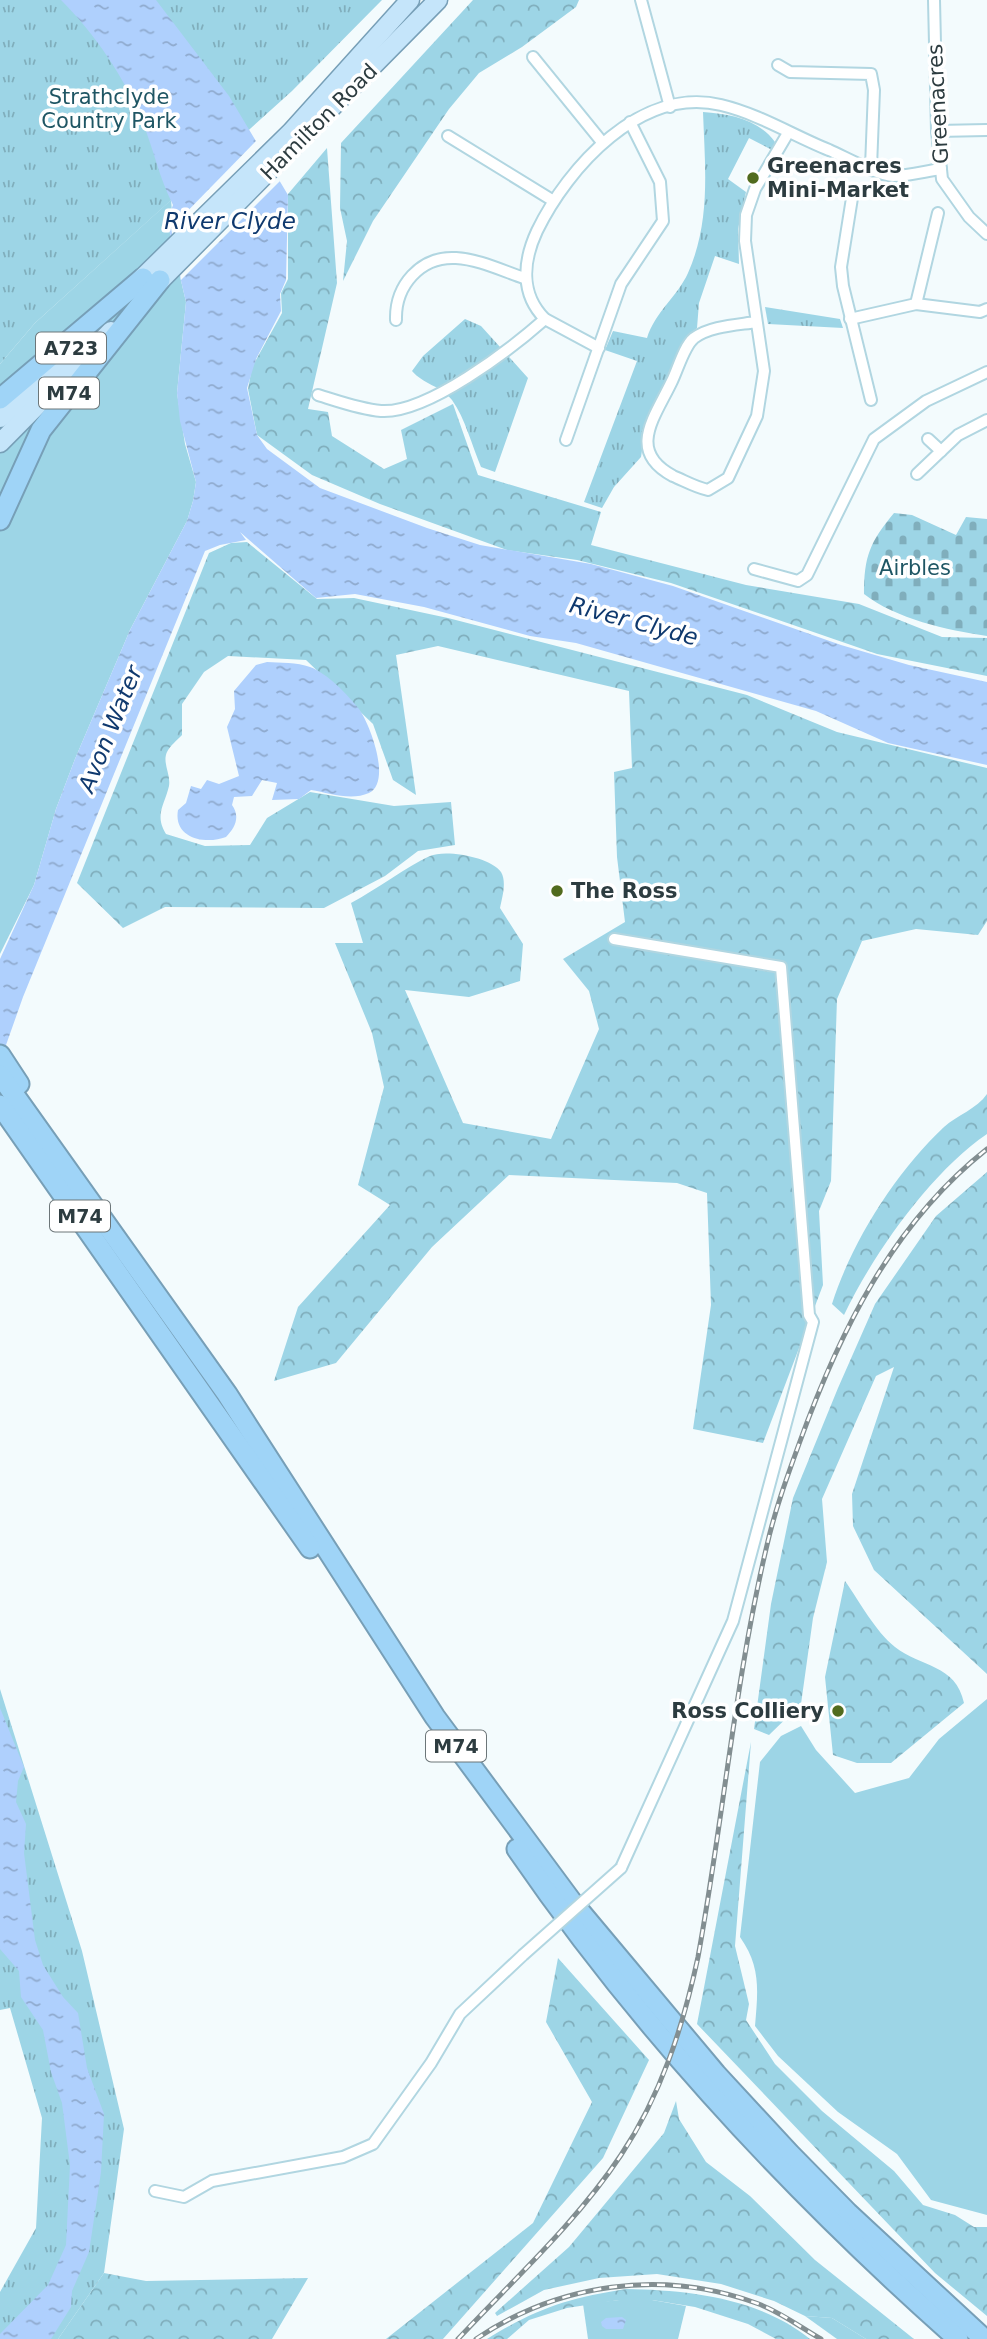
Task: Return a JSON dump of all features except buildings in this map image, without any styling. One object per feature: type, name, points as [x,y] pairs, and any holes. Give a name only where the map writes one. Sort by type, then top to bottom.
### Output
[{"type":"highway","name":"M74","points":[[0,399],[158,273]]},
{"type":"highway","name":"M74","points":[[0,520],[41,430],[158,273]]},
{"type":"highway","name":"M74","points":[[0,1055],[4,1089],[117,1268],[563,1916],[695,2077],[778,2168],[958,2339]]},
{"type":"highway","name":"M74","points":[[4,1089],[84,1189],[227,1394],[435,1717],[572,1902],[734,2094],[848,2213],[984,2339]]},
{"type":"highway","name":"M74","points":[[0,1120],[117,1268]]},
{"type":"main road","name":"Hamilton Road","points":[[296,136],[410,0]]},
{"type":"main road","name":"Hamilton Road","points":[[158,273],[438,0]]},
{"type":"main road","name":"A723","points":[[0,418],[158,273]]},
{"type":"main road","name":"A723","points":[[0,443],[158,273]]},
{"type":"street","points":[[641,0],[670,107]]},
{"type":"street","name":"Greenacres","points":[[934,0],[937,131],[942,179],[969,217],[987,234]]},
{"type":"street","points":[[533,57],[602,142]]},
{"type":"street","points":[[778,65],[790,72],[871,74],[874,90],[871,167]]},
{"type":"street","points":[[599,348],[545,319],[538,312],[524,278],[528,250],[552,200],[602,142],[629,122],[670,107],[720,104],[753,115],[788,133],[891,176],[941,169]]},
{"type":"street","points":[[566,440],[621,284],[639,261],[663,221],[660,182],[629,122]]},
{"type":"street","points":[[937,131],[987,130]]},
{"type":"street","points":[[756,322],[733,325],[693,339],[652,422],[646,439],[647,453],[659,468],[696,487],[708,490],[728,478],[757,416],[764,371],[745,241],[746,215],[755,189],[788,133]]},
{"type":"street","points":[[449,136],[552,200]]},
{"type":"street","points":[[852,198],[841,267],[850,319],[871,400]]},
{"type":"street","points":[[916,304],[938,213]]},
{"type":"street","points":[[396,320],[399,294],[409,277],[429,262],[459,258],[524,278]]},
{"type":"street","points":[[850,319],[916,304],[980,312],[987,309]]},
{"type":"street","points":[[318,395],[382,411],[421,403],[486,365],[545,319]]},
{"type":"street","points":[[754,569],[798,581],[807,575],[874,439],[926,401],[987,372]]},
{"type":"street","points":[[917,474],[958,435],[987,420]]},
{"type":"street","points":[[928,439],[941,451]]},
{"type":"street","points":[[155,2191],[184,2197],[212,2181],[343,2157],[373,2144],[431,2063],[460,2014],[621,1868],[733,1622],[813,1322],[809,1315],[781,967],[614,939]]},
{"type":"green space","name":"Strathclyde Country Park","points":[[0,0],[382,0],[292,91],[35,323],[0,364]]},
{"type":"green space","points":[[473,0],[579,0],[576,7],[522,47],[479,73],[449,109],[373,221],[343,281],[347,241],[340,208],[341,143]]},
{"type":"green space","points":[[703,112],[743,119],[760,128],[775,142],[772,150],[749,138],[728,179],[746,192],[738,229],[739,264],[715,256],[699,303],[697,328],[678,352],[646,424],[641,457],[614,487],[602,508],[584,502],[637,361],[605,350],[613,331],[647,338],[655,320],[688,273],[700,234],[705,194]]},
{"type":"green space","points":[[327,148],[337,283],[308,409],[328,412],[332,436],[384,469],[407,459],[401,430],[453,404],[478,475],[601,512],[591,545],[746,585],[859,604],[942,637],[987,638],[987,676],[877,654],[671,583],[577,560],[507,550],[380,504],[312,475],[257,435],[248,389],[252,367],[282,313],[281,293],[288,279],[288,194]]},
{"type":"green space","points":[[171,200],[172,212],[168,225],[186,302],[177,393],[185,444],[196,482],[193,501],[187,521],[130,630],[75,759],[56,809],[34,885],[0,954],[0,364],[35,323]]},
{"type":"green space","points":[[765,307],[840,319],[843,328],[768,324]]},
{"type":"green space","points":[[465,319],[481,326],[528,378],[495,472],[481,467],[465,424],[452,400],[412,371],[423,356]]},
{"type":"green space","name":"Airbles","points":[[894,513],[912,515],[956,535],[966,517],[987,519],[987,636],[939,627],[906,617],[864,594],[865,569],[870,550]]},
{"type":"green space","points":[[247,542],[317,599],[354,598],[448,618],[747,695],[837,732],[987,768],[987,921],[978,935],[916,929],[862,941],[837,999],[831,1181],[819,1211],[823,1285],[763,1443],[693,1429],[711,1305],[707,1193],[677,1183],[509,1175],[432,1247],[336,1363],[274,1381],[298,1307],[390,1205],[358,1185],[384,1087],[372,1033],[335,943],[363,943],[351,903],[411,866],[437,854],[456,854],[478,859],[488,862],[501,872],[504,885],[500,908],[523,944],[520,981],[469,997],[405,990],[463,1123],[551,1139],[599,1029],[589,991],[563,959],[625,922],[617,857],[614,772],[632,768],[629,691],[438,646],[396,655],[416,795],[393,780],[373,724],[306,660],[228,656],[204,672],[182,704],[182,735],[166,756],[169,786],[161,821],[166,834],[205,846],[250,845],[267,818],[310,792],[394,806],[451,802],[455,845],[418,851],[385,876],[324,908],[165,907],[123,928],[77,883],[209,553],[231,543]]},
{"type":"green space","points":[[987,1094],[987,1134],[945,1170],[905,1216],[871,1266],[844,1315],[832,1304],[851,1256],[878,1209],[926,1145],[944,1127],[978,1104]]},
{"type":"green space","points":[[987,1172],[987,1674],[874,1570],[853,1526],[852,1494],[894,1367],[876,1376],[822,1499],[827,1562],[813,1618],[801,1704],[769,1735],[754,1729],[771,1604],[793,1498],[838,1388],[875,1304],[936,1216]]},
{"type":"green space","points":[[845,1581],[874,1625],[888,1640],[905,1654],[945,1673],[960,1690],[964,1703],[891,1763],[857,1763],[833,1755],[825,1677]]},
{"type":"green space","points":[[0,1689],[82,1951],[124,2129],[104,2273],[58,2339],[0,2339],[0,2292],[36,2228],[42,2118],[10,2008],[0,2010]]},
{"type":"green space","points":[[987,1699],[987,2215],[931,2200],[897,2154],[838,2112],[778,2056],[755,2026],[755,1969],[740,1937],[760,1762],[781,1736],[801,1726],[816,1750],[855,1793],[909,1778],[939,1739]]},
{"type":"green space","points":[[751,1742],[735,1946],[749,2004],[746,2020],[775,2064],[822,2111],[894,2171],[923,2205],[955,2215],[974,2227],[987,2227],[987,2316],[935,2273],[697,2024]]},
{"type":"green space","points":[[558,1958],[649,2060],[603,2158],[443,2339],[386,2339],[533,2223],[592,2102],[546,2022]]},
{"type":"green space","points":[[676,2101],[679,2119],[706,2162],[750,2196],[815,2260],[914,2339],[866,2339],[832,2318],[805,2316],[774,2301],[721,2284],[657,2274],[599,2278],[544,2290],[497,2316],[495,2313],[569,2247],[664,2133]]},
{"type":"green space","points":[[104,2273],[146,2281],[308,2278],[272,2339],[58,2339]]},
{"type":"green space","points":[[626,2289],[698,2294],[746,2305],[790,2325],[810,2339],[776,2339],[748,2324],[695,2307],[652,2300],[619,2300],[567,2308],[529,2320],[507,2339],[487,2339],[522,2319],[554,2306],[587,2296]]},
{"type":"green space","points":[[652,2300],[686,2306],[678,2339],[588,2339],[583,2304]]},
{"type":"green space","points":[[805,2316],[832,2318],[866,2339],[837,2339]]},
{"type":"water","name":"River Clyde","points":[[61,0],[156,0],[229,96],[288,195],[286,280],[280,294],[281,311],[256,359],[247,388],[257,435],[267,449],[320,488],[427,528],[480,545],[591,564],[673,586],[841,645],[909,665],[987,682],[987,765],[888,743],[816,711],[576,643],[530,636],[424,607],[355,594],[316,598],[240,532],[246,540],[205,551],[23,997],[0,1062],[0,959],[34,885],[56,809],[75,759],[130,630],[187,521],[196,482],[180,421],[177,393],[186,302],[167,221],[173,205],[143,123],[118,73],[86,27]]},
{"type":"water","points":[[267,662],[300,664],[317,670],[337,685],[354,703],[364,716],[377,752],[379,777],[376,787],[369,793],[355,796],[311,790],[299,799],[272,800],[277,783],[262,780],[252,796],[234,797],[232,805],[236,821],[226,837],[209,840],[192,837],[180,827],[178,810],[186,803],[191,786],[201,789],[207,780],[219,784],[239,776],[227,727],[235,709],[234,691],[256,665]]},
{"type":"water","points":[[0,1708],[24,1767],[18,1781],[16,1802],[26,1824],[24,1853],[35,1940],[43,1965],[63,1997],[78,2013],[87,2068],[104,2114],[101,2172],[89,2252],[72,2291],[71,2307],[51,2339],[0,2339],[0,2334],[48,2285],[66,2245],[70,2165],[62,2103],[51,2072],[43,2030],[21,1997],[19,1971],[0,1949]]},
{"type":"water","points":[[622,2317],[626,2320],[623,2329],[606,2329],[602,2326],[601,2322],[606,2318]]},
{"type":"pier","points":[[258,139],[280,181],[181,280],[171,228]]},
{"type":"railway","points":[[458,2339],[584,2204],[621,2155],[648,2109],[678,2035],[698,1957],[746,1647],[770,1532],[790,1469],[832,1362],[872,1283],[923,1211],[953,1179],[987,1149]]},
{"type":"railway","points":[[476,2339],[541,2305],[576,2294],[612,2287],[648,2285],[684,2286],[720,2292],[756,2303],[821,2339]]},
{"type":"place","name":"Greenacres Mini-Market","points":[[753,178]]},
{"type":"place","name":"The Ross","points":[[557,891]]},
{"type":"place","name":"Ross Colliery","points":[[838,1711]]},
{"type":"water label","name":"Avon Water","points":[[110,729]]}]
